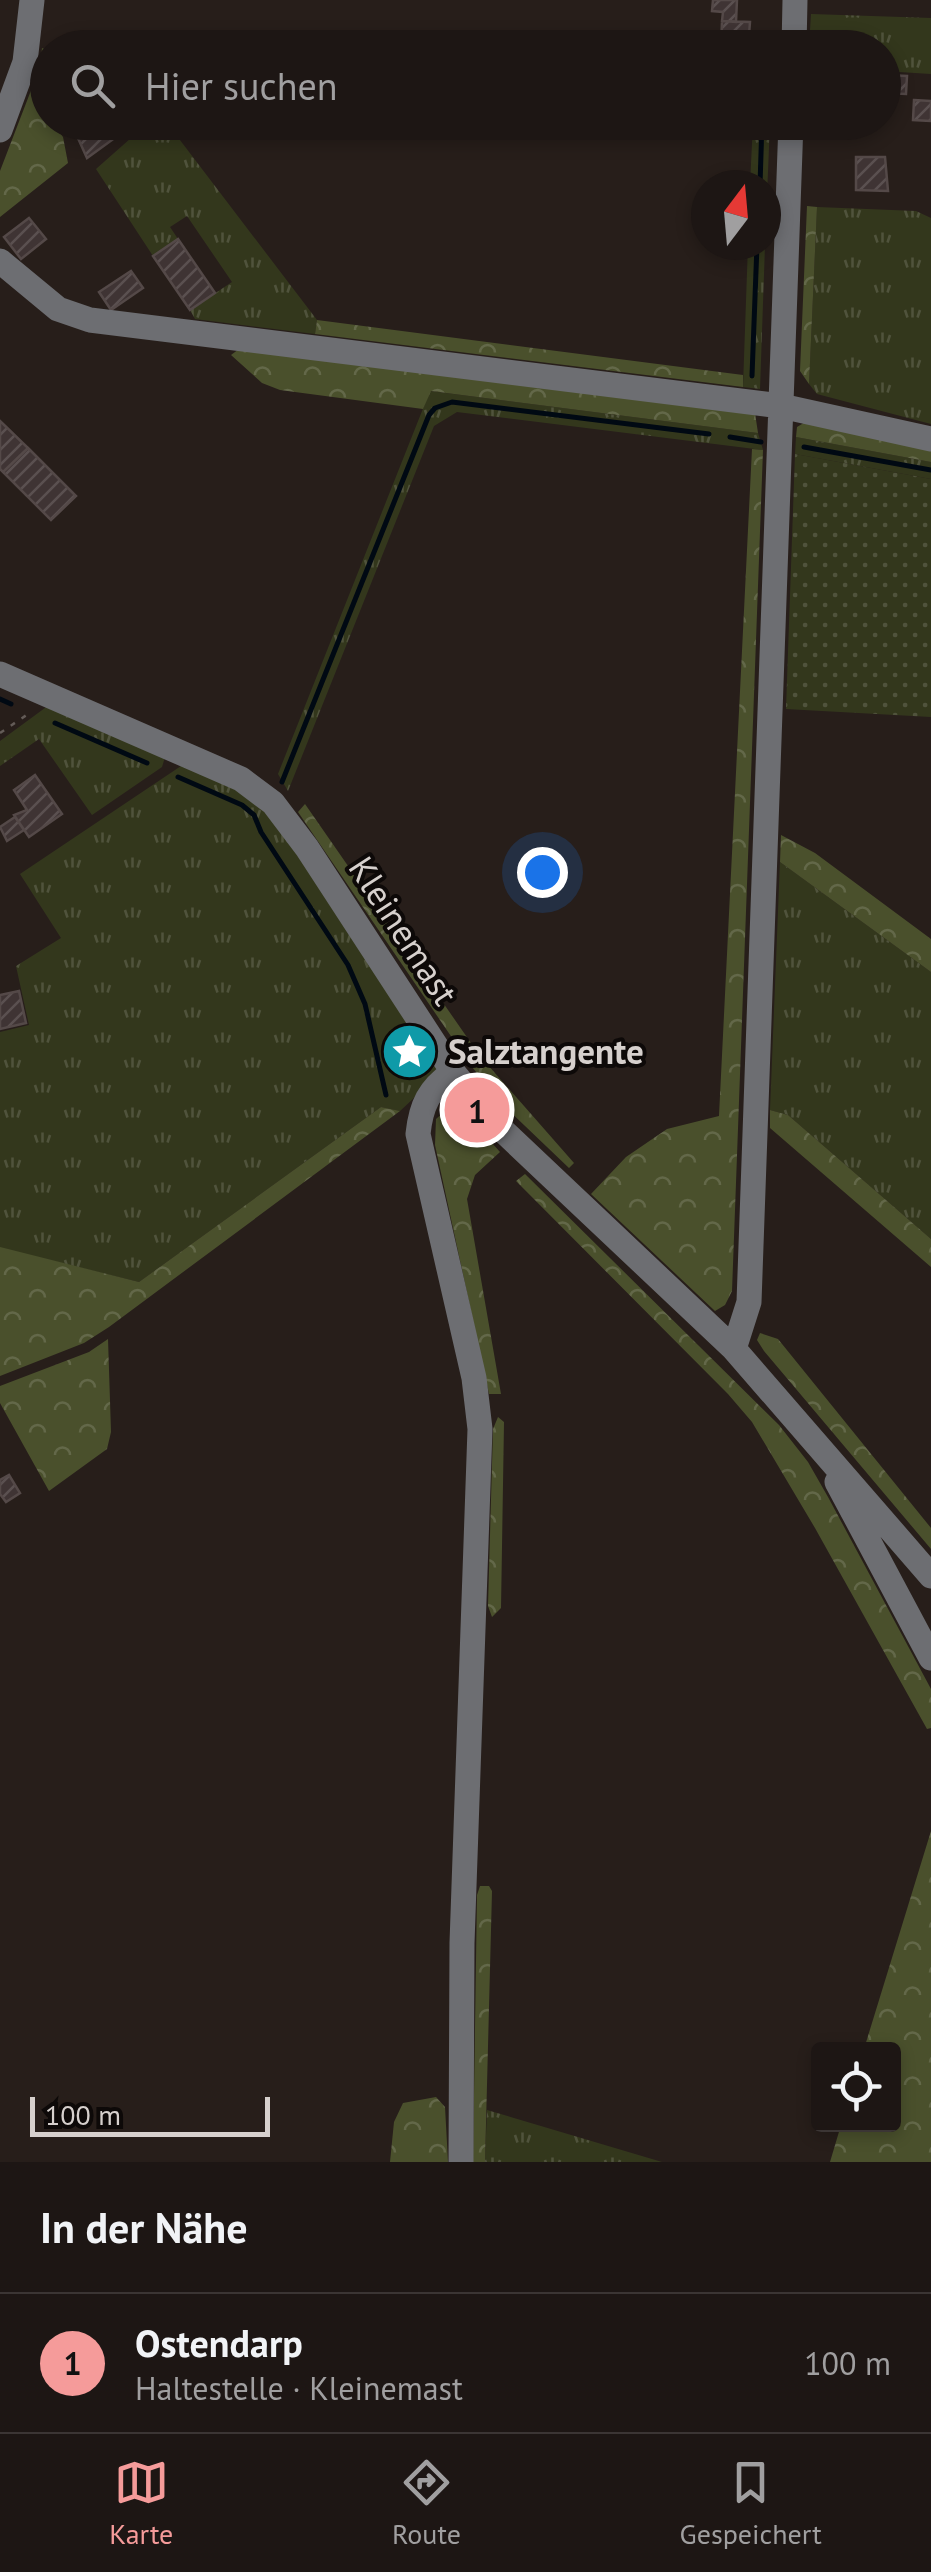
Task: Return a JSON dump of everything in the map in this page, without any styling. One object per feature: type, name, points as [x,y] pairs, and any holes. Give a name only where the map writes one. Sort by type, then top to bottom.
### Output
[{"type":"street","points":[[0,130],[26,62],[32,0]]},
{"type":"street","points":[[795,30],[796,0]]},
{"type":"street","points":[[734,1349],[749,1302],[790,140]]},
{"type":"street","points":[[0,261],[58,309],[90,320],[781,406],[931,438]]},
{"type":"street","name":"Kleinemast","points":[[0,674],[240,779],[273,803],[307,848],[453,1072],[498,1126],[734,1349],[931,1576]]},
{"type":"street","points":[[453,1072],[435,1085],[423,1104],[418,1134],[474,1378],[480,1429],[462,1943],[461,2162]]},
{"type":"street","name":"Kleinemast","points":[[814,1438],[931,1658]]},
{"type":"path","points":[[0,732],[54,698]]},
{"type":"green space","points":[[811,14],[931,18],[931,74],[901,72],[901,30],[810,30]]},
{"type":"green space","points":[[30,93],[30,140],[64,140],[68,163],[0,217],[0,171]]},
{"type":"green space","points":[[129,140],[180,140],[317,320],[315,334],[195,319],[190,310],[232,282],[187,216],[170,227],[178,239],[153,256],[96,169]]},
{"type":"green space","points":[[752,140],[769,140],[768,170],[751,170]]},
{"type":"green space","points":[[807,206],[817,207],[809,384],[800,371]]},
{"type":"green space","points":[[817,207],[916,211],[931,218],[931,424],[817,394],[809,384]]},
{"type":"green space","points":[[747,260],[764,260],[760,389],[743,387]]},
{"type":"green space","points":[[317,320],[743,375],[743,387],[315,334]]},
{"type":"green space","points":[[239,349],[755,413],[758,433],[431,391],[423,409],[280,390],[262,383],[231,355]]},
{"type":"green space","points":[[430,391],[758,433],[763,450],[457,412],[434,426],[288,791],[278,774]]},
{"type":"green space","points":[[807,421],[931,447],[931,462],[796,437],[797,427]]},
{"type":"green space","points":[[796,437],[931,462],[931,479],[795,454]]},
{"type":"green space","points":[[752,449],[763,450],[732,1291],[725,1305],[715,1311],[591,1194],[626,1157],[667,1129],[719,1116]]},
{"type":"green space","points":[[795,454],[931,479],[931,717],[786,709]]},
{"type":"green space","points":[[49,705],[165,757],[162,767],[92,815],[39,739],[0,766],[0,741]]},
{"type":"green space","points":[[184,764],[265,803],[438,1065],[430,1083],[400,1111],[381,1107],[139,1282],[0,1248],[0,1032],[29,1025],[16,966],[61,938],[20,874]]},
{"type":"green space","points":[[305,804],[480,1056],[574,1163],[569,1168],[505,1107],[472,1067],[298,812]]},
{"type":"green space","points":[[781,835],[815,853],[931,939],[931,972],[780,862]]},
{"type":"green space","points":[[780,862],[931,972],[931,1239],[788,1115],[770,1110]]},
{"type":"green space","points":[[381,1107],[400,1111],[109,1327],[84,1343],[0,1376],[0,1247],[139,1282]]},
{"type":"green space","points":[[457,1110],[500,1152],[475,1175],[467,1199],[501,1394],[489,1394],[435,1145],[436,1119],[445,1111]]},
{"type":"green space","points":[[770,1110],[788,1115],[931,1239],[931,1267],[770,1128]]},
{"type":"green space","points":[[525,1174],[779,1425],[808,1462],[931,1689],[931,1728],[927,1729],[752,1422],[516,1181]]},
{"type":"green space","points":[[760,1333],[778,1339],[931,1528],[931,1549],[764,1351],[757,1340]]},
{"type":"green space","points":[[108,1339],[111,1432],[107,1449],[49,1491],[0,1403],[0,1386],[89,1352]]},
{"type":"green space","points":[[498,1417],[504,1422],[501,1608],[492,1617],[488,1606],[493,1429]]},
{"type":"green space","points":[[931,1831],[931,2162],[830,2162],[839,2132],[901,2132],[901,2042],[866,2042]]},
{"type":"green space","points":[[480,1886],[489,1886],[492,1891],[485,2162],[473,2162],[477,1895]]},
{"type":"green space","points":[[436,2097],[445,2107],[448,2162],[390,2162],[394,2122],[403,2103]]},
{"type":"green space","points":[[487,2110],[662,2162],[485,2162]]},
{"type":"building","points":[[713,0],[737,0],[736,22],[722,21],[723,12],[712,11]]},
{"type":"building","points":[[722,21],[750,22],[749,30],[722,30]]},
{"type":"building","points":[[901,76],[907,76],[906,94],[901,94]]},
{"type":"building","points":[[914,100],[931,101],[931,121],[913,120]]},
{"type":"building","points":[[79,140],[112,140],[87,158]]},
{"type":"building","points":[[856,157],[885,157],[888,191],[856,190]]},
{"type":"building","points":[[29,218],[46,239],[21,259],[4,237]]},
{"type":"building","points":[[178,239],[215,293],[190,310],[153,256]]},
{"type":"building","points":[[131,271],[143,288],[111,310],[99,292]]},
{"type":"building","points":[[0,421],[28,448],[3,472],[0,469]]},
{"type":"building","points":[[28,448],[76,496],[51,520],[3,472]]},
{"type":"building","points":[[35,775],[62,814],[29,837],[14,815],[27,810],[14,790]]},
{"type":"building","points":[[15,817],[24,830],[7,841],[0,827]]},
{"type":"building","points":[[19,991],[26,1023],[0,1029],[0,995]]},
{"type":"building","points":[[9,1475],[20,1493],[6,1502],[0,1494],[0,1480]]},
{"type":"waterway","points":[[760,170],[761,140]]},
{"type":"waterway","points":[[752,376],[756,260]]},
{"type":"waterway","points":[[282,782],[435,408],[452,402],[709,434]]},
{"type":"waterway","points":[[730,437],[761,442]]},
{"type":"waterway","points":[[804,447],[931,470]]},
{"type":"waterway","points":[[0,699],[11,704]]},
{"type":"waterway","points":[[55,723],[147,763]]},
{"type":"waterway","points":[[178,777],[242,805],[254,815],[261,832],[348,965],[365,1004],[386,1095]]},
{"type":"place","name":"Salztangente","points":[[409,1052]]},
{"type":"place","name":"Ostendarp","points":[[477,1110]]}]
